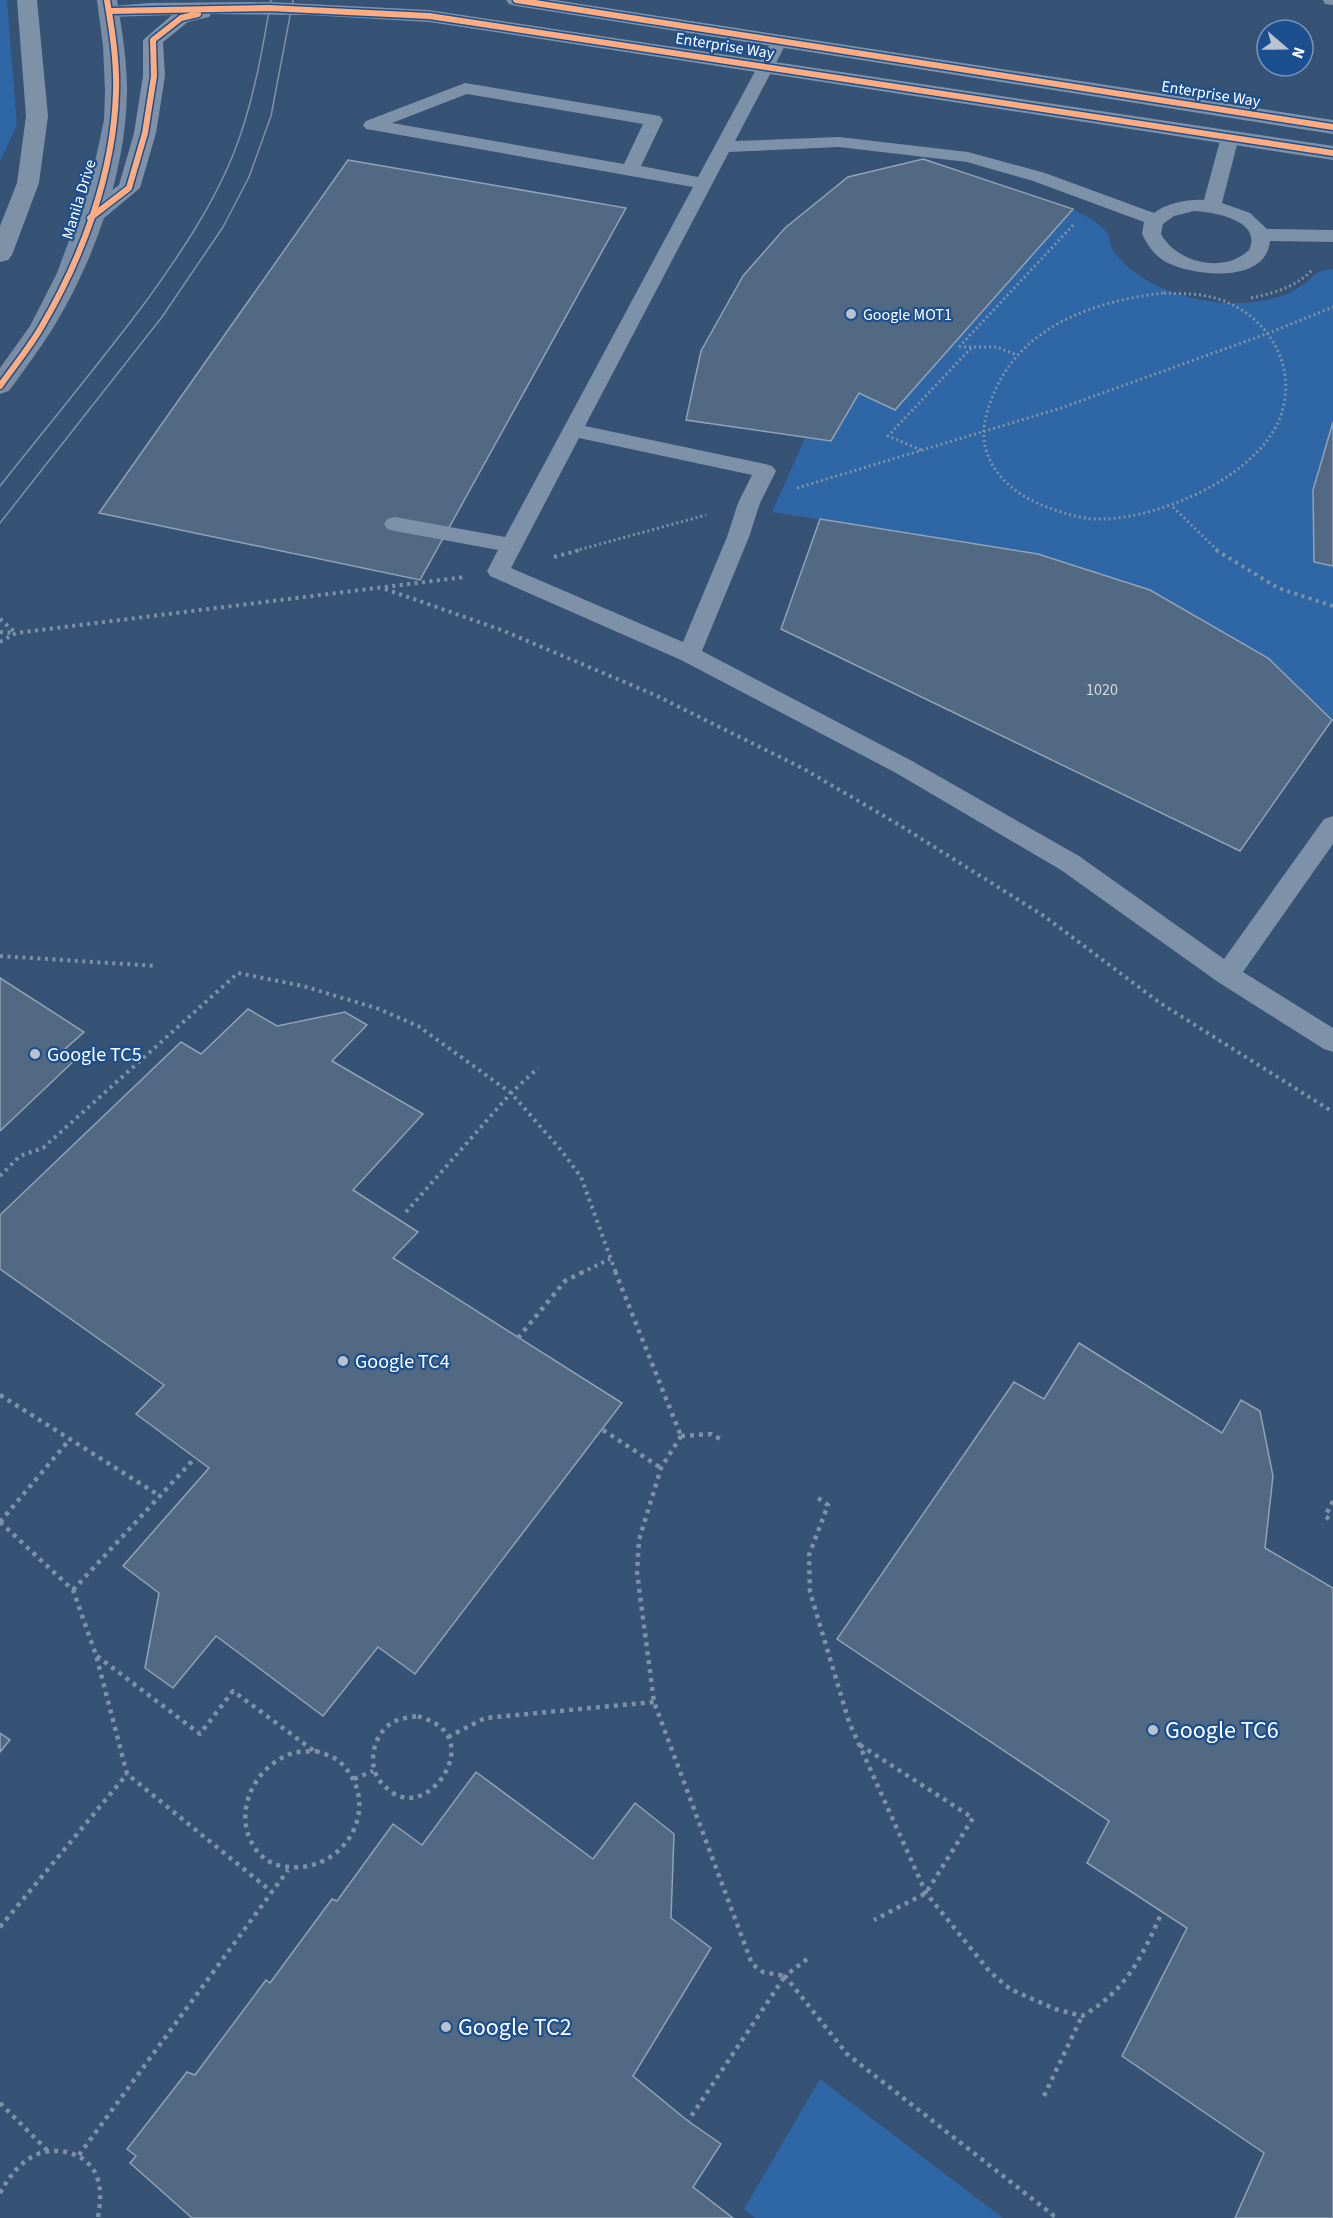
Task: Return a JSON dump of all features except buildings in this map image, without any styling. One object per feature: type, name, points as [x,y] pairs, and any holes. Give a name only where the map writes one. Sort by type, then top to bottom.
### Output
[{"type":"highway","points":[[0,255],[28,183],[37,116],[27,0]]},
{"type":"highway","points":[[4,185],[37,116]]},
{"type":"main road","name":"Manila Drive","points":[[0,386],[42,325],[72,267],[90,218],[112,131],[116,93],[108,6]]},
{"type":"street","name":"Enterprise Way","points":[[516,0],[1333,127]]},
{"type":"street","name":"Enterprise Way","points":[[108,6],[338,9],[429,16],[1333,153]]},
{"type":"street","points":[[90,218],[129,188],[145,133],[154,76],[153,40],[181,18],[218,9]]},
{"type":"lane","points":[[780,40],[498,571],[689,654],[904,767],[1070,863],[1227,975],[1333,1041]]},
{"type":"lane","points":[[630,170],[654,120],[465,88],[372,125],[704,183]]},
{"type":"lane","points":[[1212,206],[1230,137]]},
{"type":"lane","points":[[723,147],[839,142],[968,157],[1039,177],[1156,220]]},
{"type":"lane","points":[[1212,206],[1243,216],[1254,225],[1261,235],[1261,246],[1256,256],[1228,268],[1190,266],[1172,259],[1159,249],[1152,239],[1151,229],[1156,220],[1165,212],[1179,207],[1212,206]]},
{"type":"lane","points":[[1261,235],[1333,236]]},
{"type":"lane","points":[[573,430],[765,471],[749,503],[738,537],[689,654]]},
{"type":"lane","points":[[394,524],[512,545]]},
{"type":"lane","points":[[1227,975],[1333,825]]},
{"type":"path","points":[[1017,355],[997,347],[958,346],[1082,216]]},
{"type":"path","points":[[1250,298],[1283,291],[1298,284],[1317,264]]},
{"type":"path","points":[[1148,294],[1204,296],[1227,302],[1253,317],[1269,333],[1282,357],[1286,382],[1285,402],[1274,427],[1245,464],[1218,485],[1173,507],[1135,516],[1104,519],[1074,516],[1048,509],[1022,496],[1003,481],[990,461],[983,432],[992,395],[1005,370],[1017,355],[1061,319],[1081,311],[1148,294]]},
{"type":"path","points":[[1227,302],[1239,300]]},
{"type":"path","points":[[0,632],[16,633],[384,589],[498,571],[749,503],[1061,408],[1269,333],[1333,307]]},
{"type":"path","points":[[921,450],[888,436],[972,347]]},
{"type":"path","points":[[1173,507],[1208,544],[1230,559],[1297,597],[1333,606]]},
{"type":"path","points":[[384,589],[504,631],[655,694],[804,769],[901,826],[1044,916],[1160,1003],[1333,1112]]},
{"type":"path","points":[[0,619],[16,633]]},
{"type":"path","points":[[0,642],[16,633]]},
{"type":"path","points":[[0,956],[157,966]]},
{"type":"path","points":[[0,1176],[20,1156],[43,1148],[238,973],[303,986],[379,1009],[418,1026],[511,1093],[561,1149],[581,1177],[610,1258],[681,1436]]},
{"type":"path","points":[[406,1212],[511,1093],[538,1068]]},
{"type":"path","points":[[518,1338],[565,1281],[610,1258]]},
{"type":"path","points":[[0,1395],[160,1496]]},
{"type":"path","points":[[603,1430],[661,1468]]},
{"type":"path","points":[[681,1436],[711,1434],[724,1441]]},
{"type":"path","points":[[681,1436],[661,1468],[639,1540],[637,1572],[654,1702],[752,1964],[763,1972],[785,1976],[847,2054],[1053,2215],[1051,2218]]},
{"type":"path","points":[[70,1439],[0,1522],[73,1590],[96,1655],[127,1774],[272,1892]]},
{"type":"path","points":[[73,1590],[195,1458]]},
{"type":"path","points":[[818,1498],[828,1504],[808,1554],[810,1592],[849,1722],[926,1893],[984,1965],[1010,1989],[1035,2001],[1082,2016]]},
{"type":"path","points":[[1333,1501],[1325,1516],[1333,1522]]},
{"type":"path","points":[[96,1655],[200,1734],[233,1691],[316,1751],[338,1760],[354,1779],[360,1799],[357,1822],[347,1842],[332,1859],[310,1868],[288,1870],[267,1862],[253,1846],[244,1825],[246,1802],[256,1780],[272,1763],[294,1753],[316,1751]]},
{"type":"path","points":[[448,1737],[485,1718],[654,1702]]},
{"type":"path","points":[[418,1716],[430,1719],[441,1726],[448,1737],[452,1750],[447,1776],[438,1787],[426,1794],[413,1798],[399,1797],[388,1792],[373,1771],[372,1757],[375,1744],[382,1732],[392,1723],[418,1716]]},
{"type":"path","points":[[859,1744],[973,1818],[926,1893],[874,1920]]},
{"type":"path","points":[[354,1779],[373,1771]]},
{"type":"path","points":[[0,1927],[127,1774]]},
{"type":"path","points":[[79,2155],[288,1870]]},
{"type":"path","points":[[1044,2096],[1082,2016],[1101,2007],[1118,1991],[1138,1964],[1162,1912]]},
{"type":"path","points":[[688,2121],[785,1976],[807,1959]]},
{"type":"path","points":[[0,2103],[47,2150]]},
{"type":"path","points":[[0,2193],[15,2167],[31,2156],[47,2150],[64,2149],[79,2155],[93,2168],[100,2187],[102,2208],[98,2218]]},
{"type":"shaded area","points":[[0,0],[7,0],[17,125],[0,161]]},
{"type":"shaded area","points":[[1073,209],[1104,229],[1113,250],[1141,277],[1159,287],[1200,300],[1241,303],[1274,298],[1293,291],[1317,273],[1333,269],[1333,422],[1313,490],[1314,562],[1333,566],[1333,722],[1268,658],[1150,590],[1038,554],[772,512],[805,438],[831,441],[859,393],[895,410]]},
{"type":"shaded area","points":[[820,2079],[1003,2218],[755,2218],[744,2209]]},
{"type":"tram line","points":[[0,486],[147,300],[205,212],[225,174],[246,117],[271,0]]},
{"type":"tram line","points":[[0,523],[162,317],[223,227],[249,177],[271,116],[293,0]]},
{"type":"cycle path","points":[[0,386],[37,334],[56,301],[82,244],[102,181],[110,150],[116,91],[107,0]]},
{"type":"cycle path","points":[[516,0],[1333,127]]},
{"type":"cycle path","points":[[109,11],[269,8],[349,10],[429,16],[1333,153]]},
{"type":"cycle path","points":[[90,218],[129,188],[145,133],[154,76],[153,40],[181,18],[198,14]]},
{"type":"place","name":"Google MOT1","points":[[851,314]]},
{"type":"place","name":"Google TC5","points":[[35,1054]]},
{"type":"place","name":"Google TC4","points":[[343,1361]]},
{"type":"place","name":"Google TC6","points":[[1153,1730]]},
{"type":"place","name":"Google TC2","points":[[446,2027]]}]
